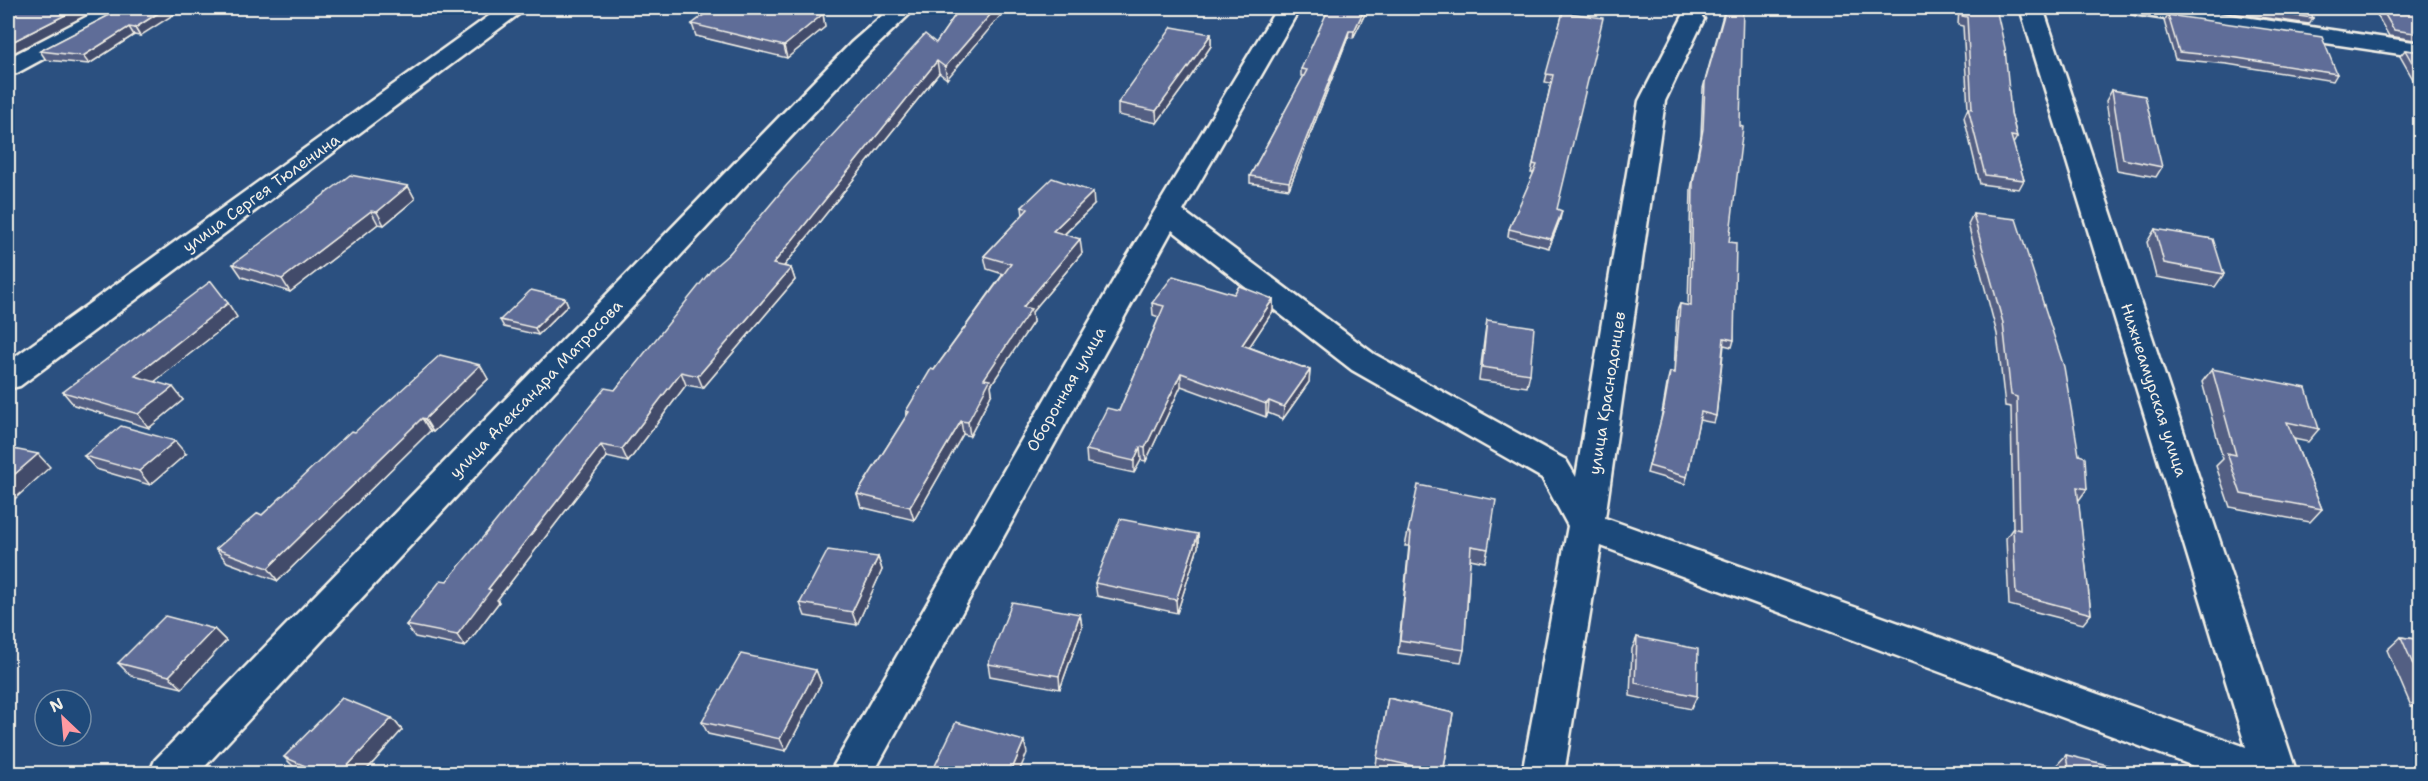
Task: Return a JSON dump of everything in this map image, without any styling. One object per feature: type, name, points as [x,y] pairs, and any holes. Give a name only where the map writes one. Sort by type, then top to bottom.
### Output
[{"type":"street","points":[[8,68],[120,8]]},
{"type":"street","name":"улица Сергея Тюленина","points":[[8,378],[515,8]]},
{"type":"street","name":"улица Александра Матросова","points":[[170,774],[852,57],[904,8]]},
{"type":"street","name":"Оборонная улица","points":[[850,774],[1168,213],[1288,8]]},
{"type":"street","name":"Нижнеамурская улица","points":[[2032,8],[2276,774]]},
{"type":"street","points":[[2139,8],[2421,50]]},
{"type":"street","name":"улица Краснодонцев","points":[[1543,774],[1586,526],[1652,101],[1692,19]]},
{"type":"street","points":[[1168,213],[1363,362],[1554,469],[1586,526],[2268,774]]},
{"type":"building","points":[[8,8],[79,8],[8,44]]},
{"type":"building","points":[[123,8],[166,8],[135,28],[129,27],[83,56],[40,51]]},
{"type":"building","points":[[713,8],[793,8],[823,14],[784,46],[692,24]]},
{"type":"building","points":[[960,8],[996,8],[945,67],[937,61],[773,264],[791,268],[698,376],[681,372],[622,449],[601,445],[488,589],[491,590],[457,635],[406,625],[441,580],[447,581],[605,388],[615,390],[713,268],[729,254],[786,186],[925,34],[936,43]]},
{"type":"building","points":[[1329,8],[1365,8],[1354,31],[1349,31],[1289,182],[1250,176],[1307,70],[1301,69]]},
{"type":"building","points":[[1726,8],[1743,8],[1740,126],[1743,127],[1729,242],[1736,243],[1734,340],[1724,338],[1716,416],[1701,412],[1687,477],[1649,466],[1663,412],[1670,372],[1675,373],[1680,304],[1691,306],[1693,183],[1703,129],[1705,82]]},
{"type":"building","points":[[1962,8],[1996,8],[2005,48],[2011,113],[2017,137],[2011,136],[2024,180],[1985,175],[1968,108],[1972,109],[1967,17],[1962,16]]},
{"type":"building","points":[[2242,8],[2309,8],[2313,18]]},
{"type":"building","points":[[2381,8],[2421,9],[2421,34],[2394,30]]},
{"type":"building","points":[[1563,12],[1603,18],[1557,209],[1562,211],[1551,239],[1509,229],[1537,165],[1533,164],[1553,75],[1546,74]]},
{"type":"building","points":[[2168,15],[2322,37],[2337,74],[2231,57],[2179,52]]},
{"type":"building","points":[[1172,27],[1211,34],[1156,111],[1118,103]]},
{"type":"building","points":[[2405,50],[2421,52],[2421,78]]},
{"type":"building","points":[[2112,90],[2145,96],[2162,167],[2123,159]]},
{"type":"building","points":[[350,175],[408,186],[377,212],[371,211],[282,279],[233,264]]},
{"type":"building","points":[[1052,178],[1093,192],[1053,231],[1080,239],[1023,307],[1031,309],[984,379],[990,380],[968,422],[961,421],[910,507],[857,494],[909,412],[906,411],[931,369],[934,370],[1011,264],[984,256],[1028,209],[1022,207]]},
{"type":"building","points":[[1973,214],[2016,219],[2064,367],[2079,455],[2085,457],[2087,489],[2077,487],[2091,614],[2016,594],[2013,528],[2020,530],[2017,397],[2011,395],[2003,323]]},
{"type":"building","points":[[2155,229],[2213,239],[2224,274],[2164,263]]},
{"type":"building","points":[[1173,276],[1234,294],[1239,286],[1273,299],[1242,345],[1310,370],[1284,407],[1269,401],[1266,404],[1181,373],[1145,448],[1140,447],[1134,461],[1086,450],[1107,408],[1119,411],[1164,306],[1152,303]]},
{"type":"building","points":[[211,281],[228,303],[135,376],[173,387],[138,414],[63,392]]},
{"type":"building","points":[[531,290],[565,298],[535,328],[500,320]]},
{"type":"building","points":[[1487,320],[1534,327],[1530,374],[1482,367]]},
{"type":"building","points":[[440,355],[480,365],[425,419],[422,418],[268,568],[216,549],[258,513],[262,515],[351,431],[355,432]]},
{"type":"building","points":[[2212,369],[2306,388],[2319,429],[2287,422],[2322,509],[2241,494],[2227,453],[2236,455]]},
{"type":"building","points":[[121,426],[175,441],[139,471],[84,456]]},
{"type":"building","points":[[8,448],[38,454],[8,480]]},
{"type":"building","points":[[1418,485],[1496,500],[1488,549],[1471,546],[1464,650],[1400,640],[1411,533],[1408,532]]},
{"type":"building","points":[[1120,519],[1198,534],[1176,600],[1095,583]]},
{"type":"building","points":[[828,550],[878,557],[852,612],[800,603]]},
{"type":"building","points":[[1012,602],[1080,614],[1059,676],[988,664]]},
{"type":"building","points":[[165,616],[214,629],[169,676],[118,663]]},
{"type":"building","points":[[1637,637],[1698,649],[1697,696],[1635,683]]},
{"type":"building","points":[[2401,637],[2421,640],[2421,683]]},
{"type":"building","points":[[741,654],[816,670],[780,739],[702,722]]},
{"type":"building","points":[[342,698],[392,718],[340,774],[324,774],[284,757]]},
{"type":"building","points":[[1388,698],[1453,713],[1443,773],[1377,758]]},
{"type":"building","points":[[956,722],[1024,741],[1010,774],[931,774]]},
{"type":"building","points":[[2066,755],[2133,771],[2134,774],[2069,774]]}]
